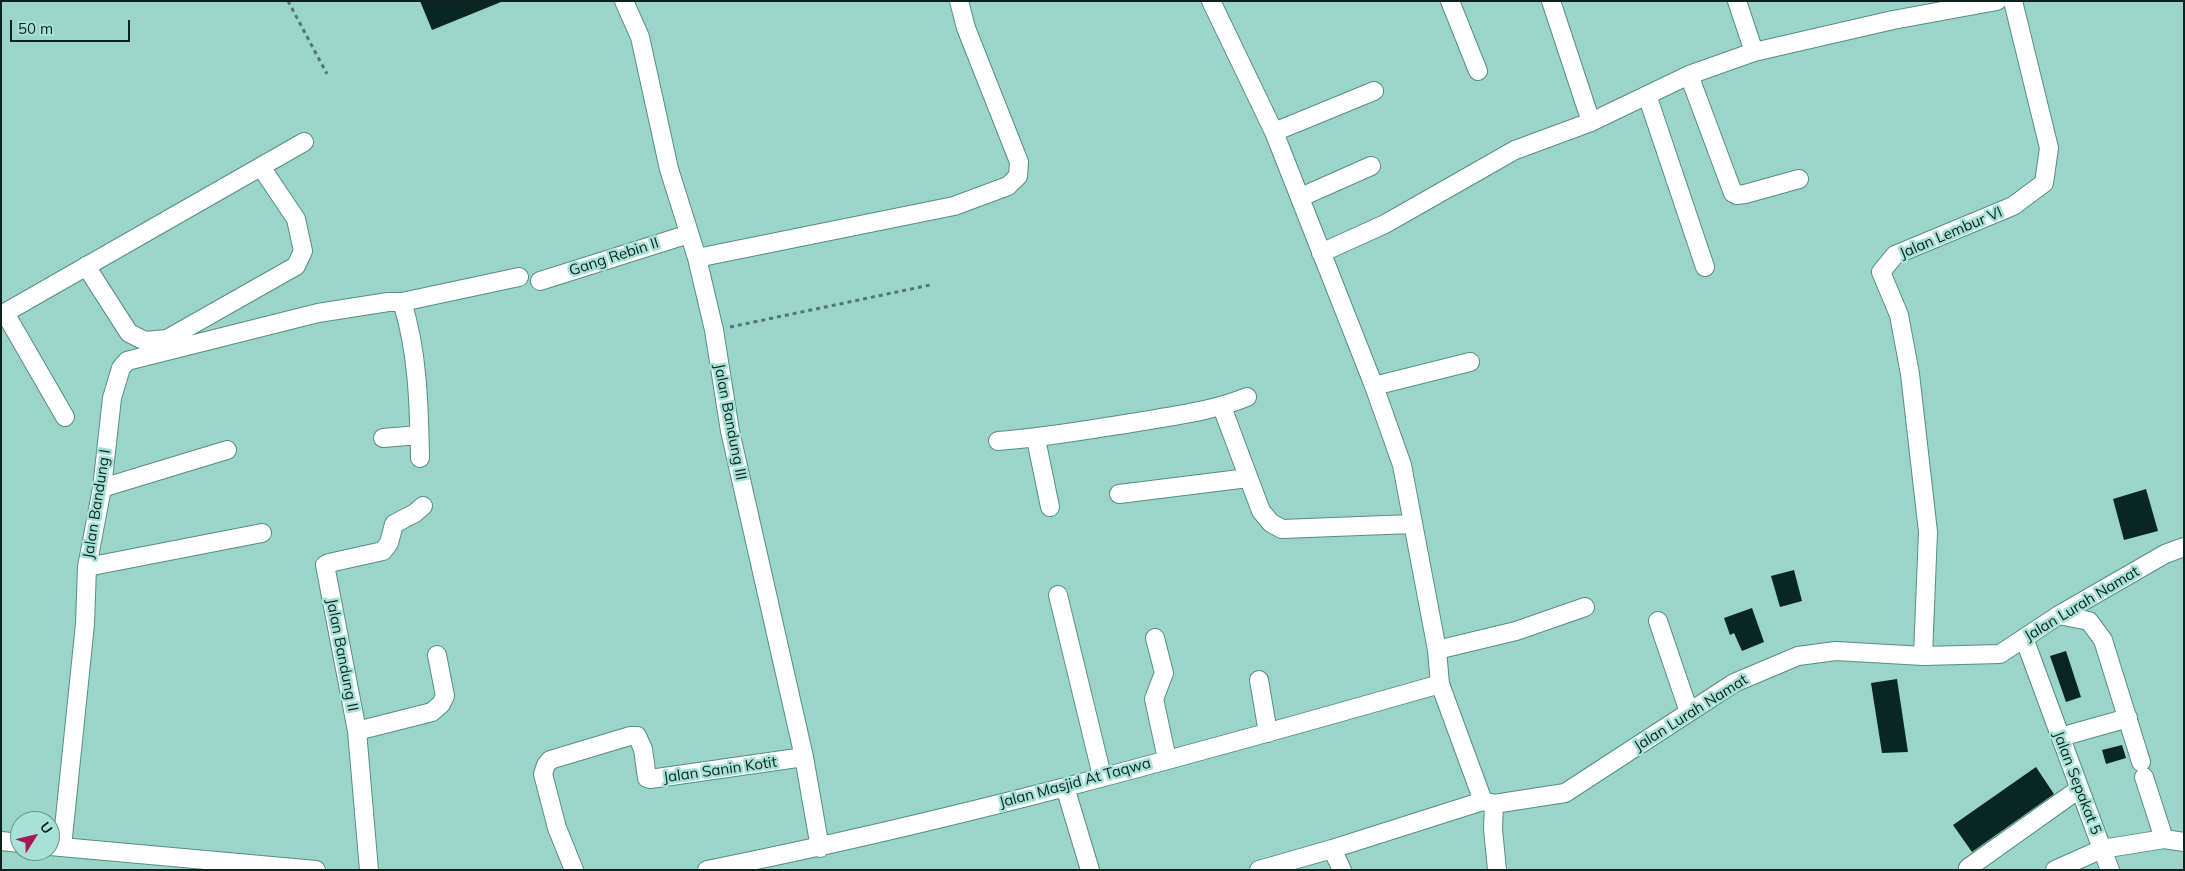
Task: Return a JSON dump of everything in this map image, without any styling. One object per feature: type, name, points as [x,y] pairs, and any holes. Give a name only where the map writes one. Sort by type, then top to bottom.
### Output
[{"type":"street","name":"Jalan Bandung III","points":[[624,1],[640,37],[669,169],[697,258],[714,330],[730,431],[804,758],[820,848]]},
{"type":"street","points":[[697,258],[954,206],[1008,186],[1018,176],[1019,162],[969,38],[958,1]]},
{"type":"street","points":[[1210,1],[1274,132],[1301,197],[1321,253],[1374,386],[1402,465],[1437,650],[1440,684],[1489,803],[1498,870]]},
{"type":"street","points":[[1450,1],[1478,70]]},
{"type":"street","points":[[1551,1],[1591,122]]},
{"type":"street","points":[[1737,1],[1754,52]]},
{"type":"street","points":[[1321,253],[1386,224],[1515,150],[1591,122],[1689,75],[1754,52],[1928,7],[1997,1]]},
{"type":"street","name":"Jalan Lembur VI","points":[[1923,656],[1928,532],[1910,374],[1899,315],[1881,272],[1895,256],[2013,206],[2044,183],[2049,148],[2013,1]]},
{"type":"street","points":[[1689,75],[1733,193],[1745,194],[1799,179]]},
{"type":"street","points":[[1274,132],[1374,91]]},
{"type":"street","points":[[1647,95],[1705,267]]},
{"type":"street","points":[[65,417],[3,314],[304,142]]},
{"type":"street","points":[[1301,197],[1371,166]]},
{"type":"street","points":[[86,266],[129,333],[145,341],[167,339],[296,266],[303,251],[296,220],[261,167]]},
{"type":"street","name":"Gang Rebin II","points":[[540,281],[689,234]]},
{"type":"street","points":[[420,458],[420,435],[414,367],[407,318],[402,302],[519,277]]},
{"type":"street","name":"Jalan Bandung I","points":[[60,814],[84,624],[87,567],[102,488],[112,398],[120,368],[127,361],[318,313],[388,302],[402,302]]},
{"type":"street","points":[[1374,386],[1470,362]]},
{"type":"street","points":[[998,441],[1036,438],[1222,407],[1247,397]]},
{"type":"street","points":[[1222,407],[1261,511],[1271,523],[1282,528],[1412,524]]},
{"type":"street","points":[[382,438],[420,435]]},
{"type":"street","points":[[1036,438],[1050,507]]},
{"type":"street","points":[[102,488],[227,450]]},
{"type":"street","points":[[1119,494],[1248,478]]},
{"type":"street","name":"Jalan Bandung II","points":[[368,870],[357,731],[325,565],[383,551],[390,543],[394,524],[423,506]]},
{"type":"street","points":[[87,567],[262,533]]},
{"type":"street","name":"Jalan Lurah Namat","points":[[1259,870],[1489,803],[1565,793],[1734,683],[1798,656],[1836,651],[1923,656],[2000,654],[2059,615],[2165,554],[2184,547]]},
{"type":"street","points":[[1058,595],[1102,776]]},
{"type":"street","points":[[1437,650],[1516,631],[1585,607]]},
{"type":"street","points":[[2059,615],[2089,622],[2103,640],[2164,838]]},
{"type":"street","points":[[1658,621],[1689,712]]},
{"type":"street","points":[[1154,638],[1164,676],[1154,699],[1167,759]]},
{"type":"street","name":"Jalan Sepakat 5","points":[[2024,638],[2102,849],[2164,838],[2184,842]]},
{"type":"street","points":[[357,731],[432,712],[437,708],[445,696],[437,655]]},
{"type":"street","points":[[1260,680],[1268,733]]},
{"type":"street","name":"Jalan Masjid At Taqwa","points":[[707,870],[820,848],[1065,787],[1268,733],[1440,684]]},
{"type":"street","points":[[2071,734],[2128,718]]},
{"type":"street","name":"Jalan Sanin Kotit","points":[[574,870],[557,828],[543,774],[546,764],[550,760],[630,736],[637,736],[642,742],[647,778],[650,779],[804,758]]},
{"type":"street","points":[[1065,787],[1090,870]]},
{"type":"street","points":[[1968,868],[2079,789]]},
{"type":"street","points":[[60,847],[175,863],[316,870]]},
{"type":"street","points":[[2055,870],[2102,849],[2110,870]]},
{"type":"street","points":[[1332,850],[1342,870]]},
{"type":"path","points":[[288,1],[327,74]]},
{"type":"path","points":[[714,330],[930,286]]},
{"type":"building","points":[[420,1],[500,1],[501,2],[432,30]]},
{"type":"building","points":[[2146,489],[2158,531],[2124,540],[2113,499]]},
{"type":"building","points":[[1794,570],[1802,601],[1780,607],[1771,576]]},
{"type":"building","points":[[1752,608],[1764,642],[1742,651],[1734,633],[1730,635],[1724,618]]},
{"type":"building","points":[[2066,651],[2081,697],[2066,702],[2050,656]]},
{"type":"building","points":[[1897,679],[1908,752],[1882,753],[1871,683]]},
{"type":"building","points":[[2122,745],[2126,758],[2106,764],[2102,750]]},
{"type":"building","points":[[2036,767],[2054,794],[1972,852],[1953,825]]}]
